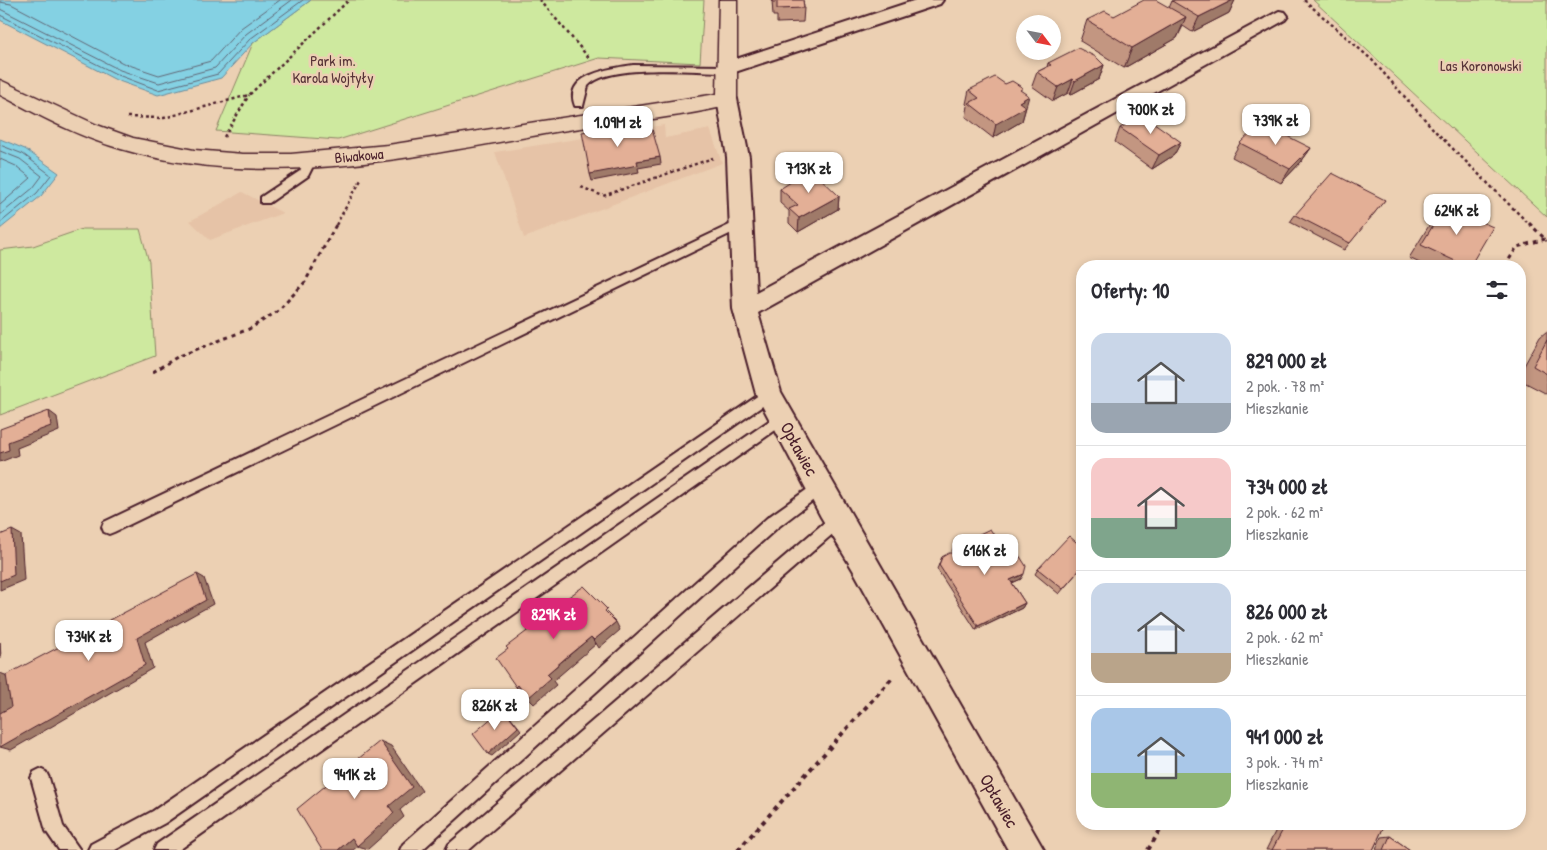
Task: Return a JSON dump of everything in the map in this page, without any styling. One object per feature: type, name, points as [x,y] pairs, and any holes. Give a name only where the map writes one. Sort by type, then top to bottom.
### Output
[{"type":"street","name":"Opławiec","points":[[728,0],[727,99],[737,150],[745,309],[769,394],[819,487],[1027,850]]},
{"type":"street","points":[[726,69],[934,0]]},
{"type":"street","points":[[745,309],[1280,16]]},
{"type":"street","name":"Biwakowa","points":[[0,87],[102,135],[147,149],[230,160],[310,160],[367,156],[727,99]]},
{"type":"lane","points":[[579,104],[581,88],[587,80],[600,73],[626,70],[726,69]]},
{"type":"lane","points":[[265,200],[304,173],[310,160]]},
{"type":"lane","points":[[109,527],[740,224]]},
{"type":"lane","points":[[97,850],[159,817],[769,394]]},
{"type":"lane","points":[[163,850],[782,418]]},
{"type":"lane","points":[[410,850],[772,523],[819,487]]},
{"type":"lane","points":[[455,850],[838,520]]},
{"type":"lane","points":[[40,778],[55,832],[71,850]]},
{"type":"path","points":[[226,135],[249,95],[349,0]]},
{"type":"path","points":[[540,0],[573,36],[600,73]]},
{"type":"path","points":[[1304,0],[1372,60],[1436,132],[1546,240]]},
{"type":"path","points":[[126,117],[164,118],[249,95]]},
{"type":"path","points":[[581,188],[603,196],[737,150]]},
{"type":"path","points":[[153,372],[177,357],[249,329],[278,311],[292,297],[305,282],[360,186],[367,156]]},
{"type":"path","points":[[1509,260],[1517,247],[1546,240]]},
{"type":"path","points":[[738,850],[915,653]]},
{"type":"path","points":[[1148,850],[1160,830]]},
{"type":"shaded area","points":[[664,125],[665,138],[710,129],[722,163],[524,238],[495,152]]},
{"type":"shaded area","points":[[242,192],[283,213],[210,240],[190,221]]},
{"type":"green space","name":"Park im. Karola Wojtyły","points":[[311,0],[704,0],[700,63],[599,58],[338,140],[216,131],[253,43]]},
{"type":"green space","name":"Las Koronowski","points":[[1313,0],[1547,0],[1547,217]]},
{"type":"green space","points":[[82,229],[140,229],[149,262],[155,356],[0,415],[0,250],[33,246]]},
{"type":"water","points":[[0,0],[311,0],[253,43],[221,78],[158,95],[116,80],[0,20]]},
{"type":"water","points":[[0,139],[25,149],[59,173],[41,196],[0,229]]},
{"type":"building","points":[[772,0],[803,0],[804,8],[777,9],[777,2]]},
{"type":"building","points":[[1144,0],[1156,0],[1186,17],[1132,48],[1087,20],[1105,11],[1114,16]]},
{"type":"building","points":[[1233,0],[1199,17],[1172,1]]},
{"type":"building","points":[[1078,48],[1096,57],[1104,65],[1075,81],[1073,79],[1058,87],[1037,72],[1051,65],[1048,63],[1054,60],[1061,60],[1061,56]]},
{"type":"building","points":[[995,77],[1005,84],[1012,81],[1023,88],[1020,90],[1029,96],[1019,102],[1026,107],[996,124],[969,103],[979,98],[969,90]]},
{"type":"building","points":[[1143,115],[1181,142],[1159,155],[1120,128]]},
{"type":"building","points":[[1261,123],[1311,148],[1290,169],[1240,143]]},
{"type":"building","points":[[628,124],[630,133],[652,129],[660,157],[637,161],[638,165],[590,174],[582,132]]},
{"type":"building","points":[[814,172],[839,196],[799,218],[789,209],[798,205],[780,189],[797,178],[801,179]]},
{"type":"building","points":[[1332,173],[1385,200],[1350,243],[1295,215]]},
{"type":"building","points":[[1445,206],[1493,227],[1474,260],[1453,260],[1421,245]]},
{"type":"building","points":[[1547,340],[1547,374],[1533,366]]},
{"type":"building","points":[[49,411],[51,426],[8,442],[9,450],[0,453],[0,429]]},
{"type":"building","points":[[990,529],[1002,547],[1014,547],[1026,566],[1024,574],[1010,580],[1025,603],[978,626],[939,565],[942,557],[949,553],[958,553],[954,546]]},
{"type":"building","points":[[12,530],[14,575],[0,581],[0,535]]},
{"type":"building","points":[[1069,536],[1076,542],[1076,574],[1063,589],[1038,569]]},
{"type":"building","points":[[197,574],[206,600],[137,638],[145,665],[0,747],[0,713],[11,707],[6,675]]},
{"type":"building","points":[[584,586],[607,609],[605,611],[616,622],[594,640],[591,637],[547,674],[551,678],[528,698],[518,685],[516,687],[496,658],[508,649],[506,647],[555,610],[553,608]]},
{"type":"building","points":[[503,708],[518,727],[488,754],[473,734]]},
{"type":"building","points":[[380,741],[412,787],[389,806],[394,813],[357,846],[352,838],[338,850],[322,850],[297,809]]},
{"type":"building","points":[[1283,830],[1382,830],[1373,850],[1272,850]]},
{"type":"building","points":[[1390,836],[1410,850],[1384,850]]}]
